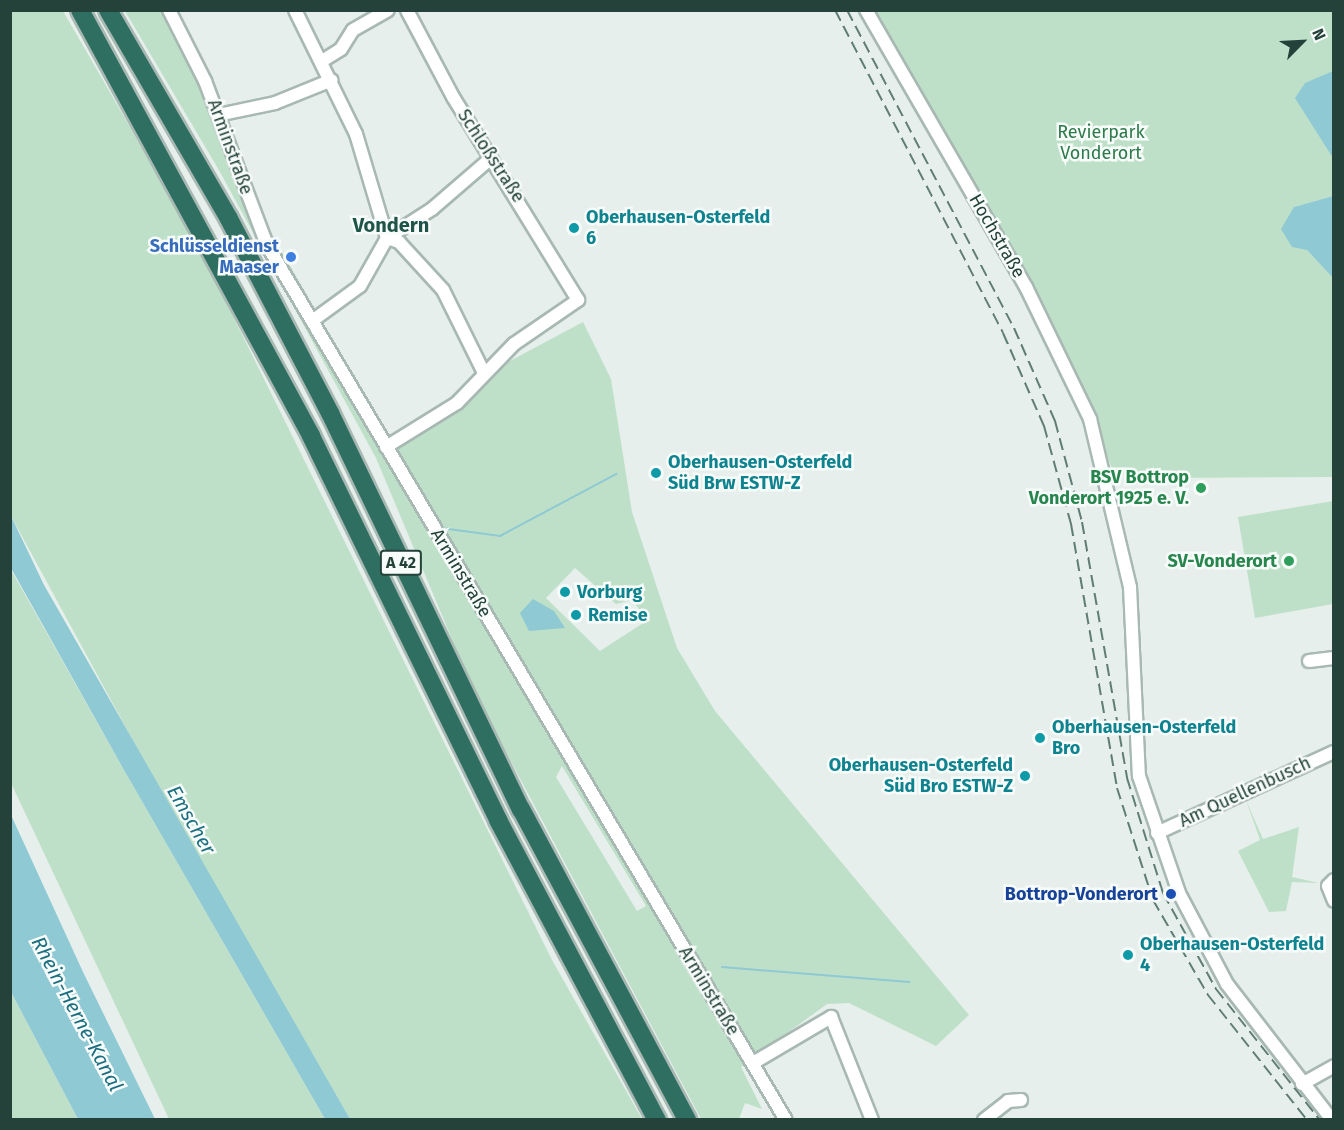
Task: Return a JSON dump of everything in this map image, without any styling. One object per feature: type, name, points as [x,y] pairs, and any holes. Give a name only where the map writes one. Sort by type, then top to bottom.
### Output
[{"type":"highway","name":"A 42","points":[[80,10],[311,436],[493,809],[657,1119]]},
{"type":"highway","name":"A 42","points":[[108,10],[235,229],[330,413],[526,819],[687,1119]]},
{"type":"street","name":"Arminstraße","points":[[169,10],[218,115],[260,230],[386,447],[786,1119]]},
{"type":"street","points":[[295,10],[332,80],[361,147],[387,238]]},
{"type":"street","points":[[322,61],[340,49],[353,30],[388,10]]},
{"type":"street","name":"Schloßstraße","points":[[406,10],[490,159],[549,246],[578,300],[526,334],[484,373]]},
{"type":"street","name":"Hochstraße","points":[[867,10],[1042,317],[1080,395],[1104,472],[1130,587],[1139,776],[1157,833],[1187,911],[1227,984],[1302,1084],[1332,1119]]},
{"type":"street","points":[[218,115],[275,103],[332,80]]},
{"type":"street","points":[[312,321],[360,286],[387,238],[432,210],[490,159]]},
{"type":"street","points":[[386,447],[457,404],[484,373],[438,283],[399,242],[387,238]]},
{"type":"street","points":[[1309,661],[1334,658]]},
{"type":"street","name":"Am Quellenbusch","points":[[1157,833],[1334,752]]},
{"type":"street","points":[[1334,880],[1328,886],[1334,901]]},
{"type":"street","points":[[753,1063],[831,1017],[872,1119]]},
{"type":"street","points":[[1302,1084],[1334,1066]]},
{"type":"street","points":[[984,1119],[1008,1101],[1021,1100]]},
{"type":"green space","points":[[10,11],[63,11],[130,127],[208,266],[552,960],[642,1119],[350,1119],[175,818],[11,516]]},
{"type":"green space","points":[[125,11],[163,11],[267,226],[394,446],[461,408],[506,363],[583,322],[611,379],[632,512],[677,648],[715,711],[969,1015],[936,1046],[849,1003],[827,1004],[741,1067],[762,1109],[745,1103],[739,1119],[701,1119],[475,694],[376,458],[220,172]],"holes":[[[575,568],[616,604],[632,600],[648,620],[600,651],[546,598]],[[562,766],[646,906],[637,911],[556,777]]]},
{"type":"green space","name":"Revierpark Vonderort","points":[[870,11],[1333,11],[1333,196],[1294,207],[1307,250],[1333,278],[1333,477],[1164,478],[1113,472],[1077,373],[1031,285]]},
{"type":"green space","name":"SV-Vonderort","points":[[1333,501],[1333,604],[1255,618],[1238,517]]},
{"type":"green space","points":[[10,568],[325,1119],[169,1119],[11,783]]},
{"type":"green space","points":[[1246,800],[1263,839],[1299,827],[1292,877],[1319,883],[1292,882],[1286,911],[1269,912],[1238,851],[1260,840]]},
{"type":"green space","points":[[11,992],[78,1119],[11,1119]]},
{"type":"water","points":[[1334,71],[1333,158],[1295,98],[1305,83]]},
{"type":"water","points":[[1333,196],[1333,278],[1307,250],[1292,247],[1281,229],[1294,207]]},
{"type":"water","points":[[11,516],[44,585],[350,1119],[325,1119],[124,770],[11,568]]},
{"type":"water","points":[[533,599],[554,611],[565,628],[529,631],[520,613]]},
{"type":"water","name":"Rhein-Herne-Kanal","points":[[11,815],[83,972],[155,1119],[78,1119],[11,992]]},
{"type":"waterway","points":[[441,528],[500,536],[616,474]]},
{"type":"waterway","points":[[722,967],[909,982]]},
{"type":"railway","points":[[835,10],[1003,333],[1044,426],[1071,524],[1117,788],[1153,900],[1208,995],[1307,1120]]},
{"type":"railway","points":[[847,10],[1014,328],[1055,421],[1082,522],[1127,778],[1163,893],[1216,989],[1320,1120]]},
{"type":"place","name":"Oberhausen-Osterfeld 6","points":[[574,228]]},
{"type":"place","name":"Schlüsseldienst Maaser","points":[[291,257]]},
{"type":"place","name":"Oberhausen-Osterfeld Süd Brw ESTW-Z","points":[[656,473]]},
{"type":"place","name":"BSV Bottrop Vonderort 1925 e. V.","points":[[1201,488]]},
{"type":"place","name":"SV-Vonderort","points":[[1289,561]]},
{"type":"place","name":"Vorburg","points":[[565,592]]},
{"type":"place","name":"Remise","points":[[576,615]]},
{"type":"place","name":"Oberhausen-Osterfeld Bro","points":[[1040,738]]},
{"type":"place","name":"Oberhausen-Osterfeld Süd Bro ESTW-Z","points":[[1025,776]]},
{"type":"place","name":"Bottrop-Vonderort","points":[[1171,894]]},
{"type":"place","name":"Oberhausen-Osterfeld 4","points":[[1128,955]]},
{"type":"district","name":"Vondern","points":[[391,225]]},
{"type":"water label","name":"Emscher","points":[[191,820]]}]
